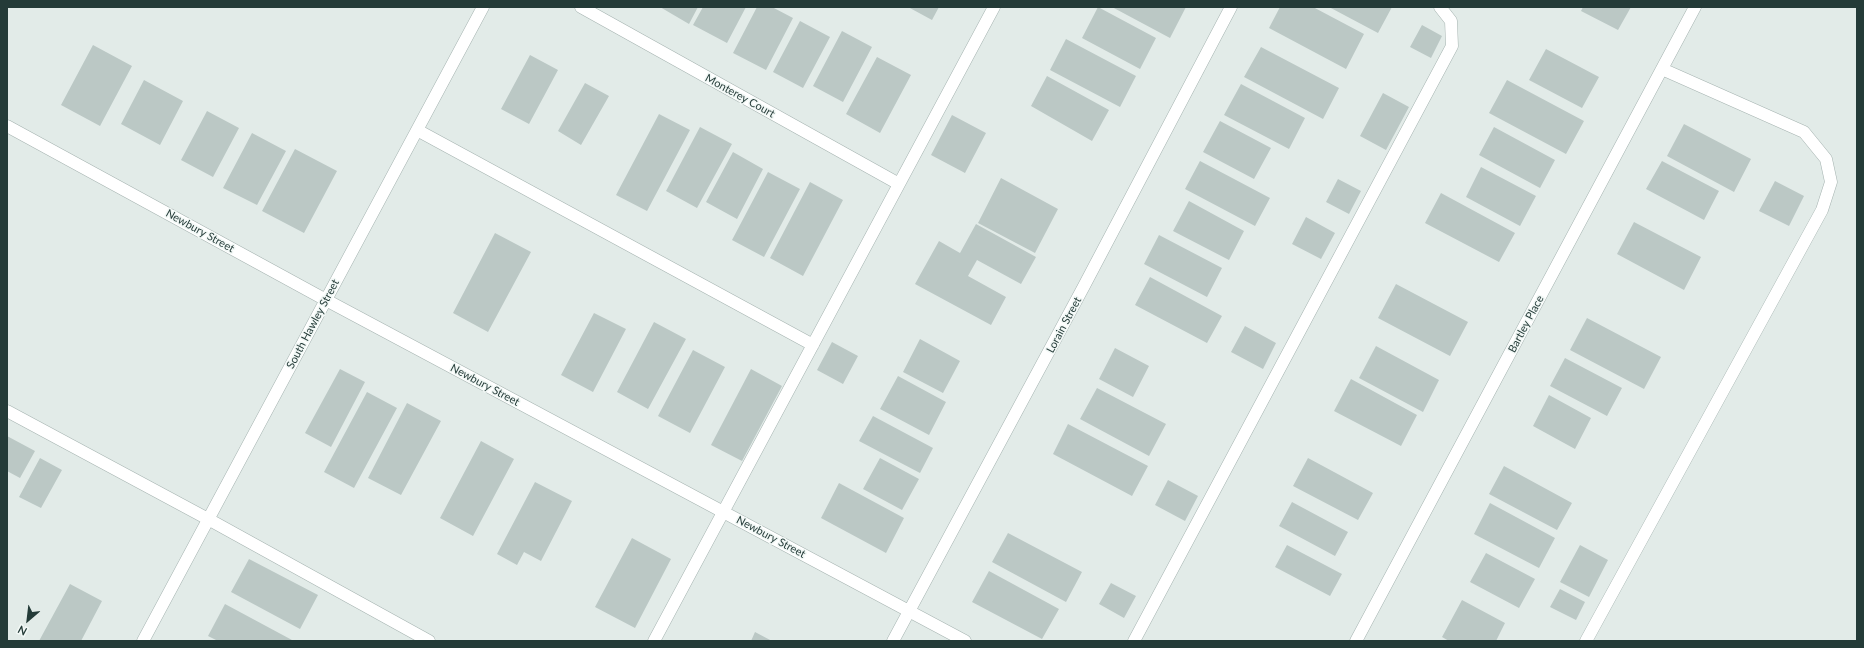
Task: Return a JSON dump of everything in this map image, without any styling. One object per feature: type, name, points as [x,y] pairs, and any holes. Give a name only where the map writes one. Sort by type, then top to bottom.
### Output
[{"type":"street","name":"South Hawley Street","points":[[143,641],[483,7]]},
{"type":"street","name":"Monterey Court","points":[[581,7],[899,184]]},
{"type":"street","points":[[654,641],[994,7]]},
{"type":"street","name":"Lorain Street","points":[[893,641],[1084,286],[1231,7]]},
{"type":"street","points":[[1134,641],[1452,46],[1451,21],[1440,7]]},
{"type":"street","name":"Bartley Place","points":[[1356,641],[1695,7]]},
{"type":"street","points":[[1586,641],[1822,210],[1831,182],[1826,159],[1804,132],[1662,69]]},
{"type":"street","name":"Newbury Street","points":[[7,126],[326,300],[965,641]]},
{"type":"street","points":[[417,130],[813,345]]},
{"type":"street","points":[[7,411],[208,519],[428,641]]},
{"type":"building","points":[[660,7],[698,7],[689,24]]},
{"type":"building","points":[[703,7],[746,7],[727,43],[693,25]]},
{"type":"building","points":[[757,7],[772,7],[793,18],[766,70],[733,53]]},
{"type":"building","points":[[908,7],[939,7],[932,20]]},
{"type":"building","points":[[1098,7],[1156,38],[1140,69],[1082,38]]},
{"type":"building","points":[[1112,7],[1186,7],[1170,38]]},
{"type":"building","points":[[1280,7],[1313,7],[1364,34],[1346,69],[1269,28]]},
{"type":"building","points":[[1329,7],[1392,7],[1378,33]]},
{"type":"building","points":[[1583,7],[1631,7],[1618,30],[1581,11]]},
{"type":"building","points":[[800,21],[830,37],[803,88],[773,72]]},
{"type":"building","points":[[1422,25],[1442,36],[1431,58],[1410,47]]},
{"type":"building","points":[[842,31],[872,47],[843,102],[813,86]]},
{"type":"building","points":[[1066,39],[1136,76],[1120,107],[1050,70]]},
{"type":"building","points":[[93,45],[132,66],[100,126],[61,105]]},
{"type":"building","points":[[1261,47],[1339,88],[1323,119],[1244,77]]},
{"type":"building","points":[[1546,49],[1599,77],[1582,108],[1529,80]]},
{"type":"building","points":[[530,55],[558,70],[529,124],[501,109]]},
{"type":"building","points":[[877,57],[911,75],[880,133],[846,114]]},
{"type":"building","points":[[1047,76],[1109,110],[1092,141],[1031,106]]},
{"type":"building","points":[[144,80],[183,101],[160,145],[121,124]]},
{"type":"building","points":[[1507,80],[1584,121],[1566,154],[1489,113]]},
{"type":"building","points":[[585,83],[609,96],[581,145],[558,131]]},
{"type":"building","points":[[1241,84],[1305,118],[1289,149],[1224,115]]},
{"type":"building","points":[[1383,93],[1409,107],[1386,150],[1360,136]]},
{"type":"building","points":[[207,111],[239,128],[213,177],[181,160]]},
{"type":"building","points":[[659,114],[690,130],[647,211],[616,195]]},
{"type":"building","points":[[952,115],[986,133],[965,173],[931,155]]},
{"type":"building","points":[[1220,121],[1271,148],[1254,179],[1203,152]]},
{"type":"building","points":[[1684,124],[1751,159],[1734,192],[1667,156]]},
{"type":"building","points":[[700,127],[732,144],[697,208],[666,191]]},
{"type":"building","points":[[1494,127],[1555,160],[1540,188],[1479,155]]},
{"type":"building","points":[[252,133],[286,151],[257,205],[223,188]]},
{"type":"building","points":[[295,149],[337,171],[304,233],[262,211]]},
{"type":"building","points":[[733,152],[763,169],[737,219],[706,202]]},
{"type":"building","points":[[1200,161],[1270,198],[1255,226],[1185,189]]},
{"type":"building","points":[[1662,161],[1719,191],[1704,220],[1646,189]]},
{"type":"building","points":[[1481,167],[1536,196],[1520,226],[1466,197]]},
{"type":"building","points":[[768,172],[800,189],[764,257],[732,240]]},
{"type":"building","points":[[1001,178],[1058,209],[1035,253],[978,223]]},
{"type":"building","points":[[1338,179],[1361,191],[1349,214],[1326,202]]},
{"type":"building","points":[[1775,181],[1804,196],[1789,226],[1759,211]]},
{"type":"building","points":[[810,182],[843,200],[803,276],[770,258]]},
{"type":"building","points":[[1441,193],[1515,233],[1499,262],[1425,223]]},
{"type":"building","points":[[1189,201],[1244,231],[1229,260],[1173,231]]},
{"type":"building","points":[[1306,217],[1335,233],[1321,259],[1292,244]]},
{"type":"building","points":[[1634,222],[1701,257],[1684,290],[1617,254]]},
{"type":"building","points":[[976,224],[1036,257],[1021,284],[977,260],[968,276],[1006,297],[991,325],[915,284],[939,241],[960,253]]},
{"type":"building","points":[[495,233],[531,252],[488,332],[453,313]]},
{"type":"building","points":[[1159,235],[1222,268],[1207,297],[1144,264]]},
{"type":"building","points":[[1150,277],[1222,316],[1207,343],[1135,305]]},
{"type":"building","points":[[1396,284],[1468,322],[1450,356],[1378,318]]},
{"type":"building","points":[[594,313],[626,329],[593,392],[561,375]]},
{"type":"building","points":[[1587,318],[1661,357],[1644,389],[1570,350]]},
{"type":"building","points":[[654,322],[686,339],[648,409],[617,392]]},
{"type":"building","points":[[1245,326],[1276,343],[1263,369],[1231,352]]},
{"type":"building","points":[[920,339],[960,361],[943,393],[903,372]]},
{"type":"building","points":[[832,342],[858,356],[843,384],[817,370]]},
{"type":"building","points":[[1376,346],[1439,380],[1423,412],[1359,378]]},
{"type":"building","points":[[1115,348],[1149,366],[1133,397],[1099,379]]},
{"type":"building","points":[[693,350],[725,367],[690,433],[658,416]]},
{"type":"building","points":[[1565,358],[1622,388],[1607,416],[1550,386]]},
{"type":"building","points":[[340,369],[365,382],[331,447],[305,433]]},
{"type":"building","points":[[751,369],[782,386],[742,461],[711,445]]},
{"type":"building","points":[[898,376],[946,402],[929,435],[880,409]]},
{"type":"building","points":[[1351,379],[1417,415],[1401,446],[1334,411]]},
{"type":"building","points":[[1097,388],[1166,424],[1149,456],[1080,419]]},
{"type":"building","points":[[367,392],[397,408],[354,488],[324,472]]},
{"type":"building","points":[[1549,395],[1591,418],[1575,449],[1533,426]]},
{"type":"building","points":[[407,403],[441,421],[401,495],[368,478]]},
{"type":"building","points":[[873,416],[933,448],[920,473],[859,441]]},
{"type":"building","points":[[1068,424],[1148,466],[1132,496],[1053,454]]},
{"type":"building","points":[[7,436],[35,451],[20,478],[7,471]]},
{"type":"building","points":[[481,441],[514,459],[473,536],[440,518]]},
{"type":"building","points":[[40,458],[62,470],[41,508],[19,497]]},
{"type":"building","points":[[880,458],[919,479],[902,510],[863,489]]},
{"type":"building","points":[[1308,458],[1373,493],[1358,520],[1293,486]]},
{"type":"building","points":[[1504,466],[1572,503],[1557,530],[1489,494]]},
{"type":"building","points":[[1168,480],[1198,496],[1185,521],[1155,505]]},
{"type":"building","points":[[535,482],[572,501],[541,561],[524,552],[517,565],[497,554]]},
{"type":"building","points":[[839,483],[904,518],[886,553],[821,518]]},
{"type":"building","points":[[1292,502],[1348,532],[1335,556],[1279,526]]},
{"type":"building","points":[[1490,503],[1555,538],[1539,568],[1474,534]]},
{"type":"building","points":[[1008,533],[1082,572],[1066,602],[992,562]]},
{"type":"building","points":[[632,538],[671,559],[635,628],[595,607]]},
{"type":"building","points":[[1287,545],[1342,574],[1330,596],[1275,567]]},
{"type":"building","points":[[1580,545],[1608,560],[1589,597],[1560,582]]},
{"type":"building","points":[[1486,553],[1535,579],[1519,608],[1470,582]]},
{"type":"building","points":[[249,559],[318,595],[300,629],[231,592]]},
{"type":"building","points":[[989,571],[1059,609],[1042,639],[972,602]]},
{"type":"building","points":[[1111,583],[1136,596],[1124,618],[1099,604]]},
{"type":"building","points":[[70,584],[102,601],[81,641],[39,641]]},
{"type":"building","points":[[1560,589],[1585,602],[1576,620],[1550,607]]},
{"type":"building","points":[[1462,600],[1505,623],[1496,641],[1449,641],[1442,637]]},
{"type":"building","points":[[225,604],[292,641],[218,641],[208,636]]},
{"type":"building","points":[[755,632],[772,641],[751,641]]}]
